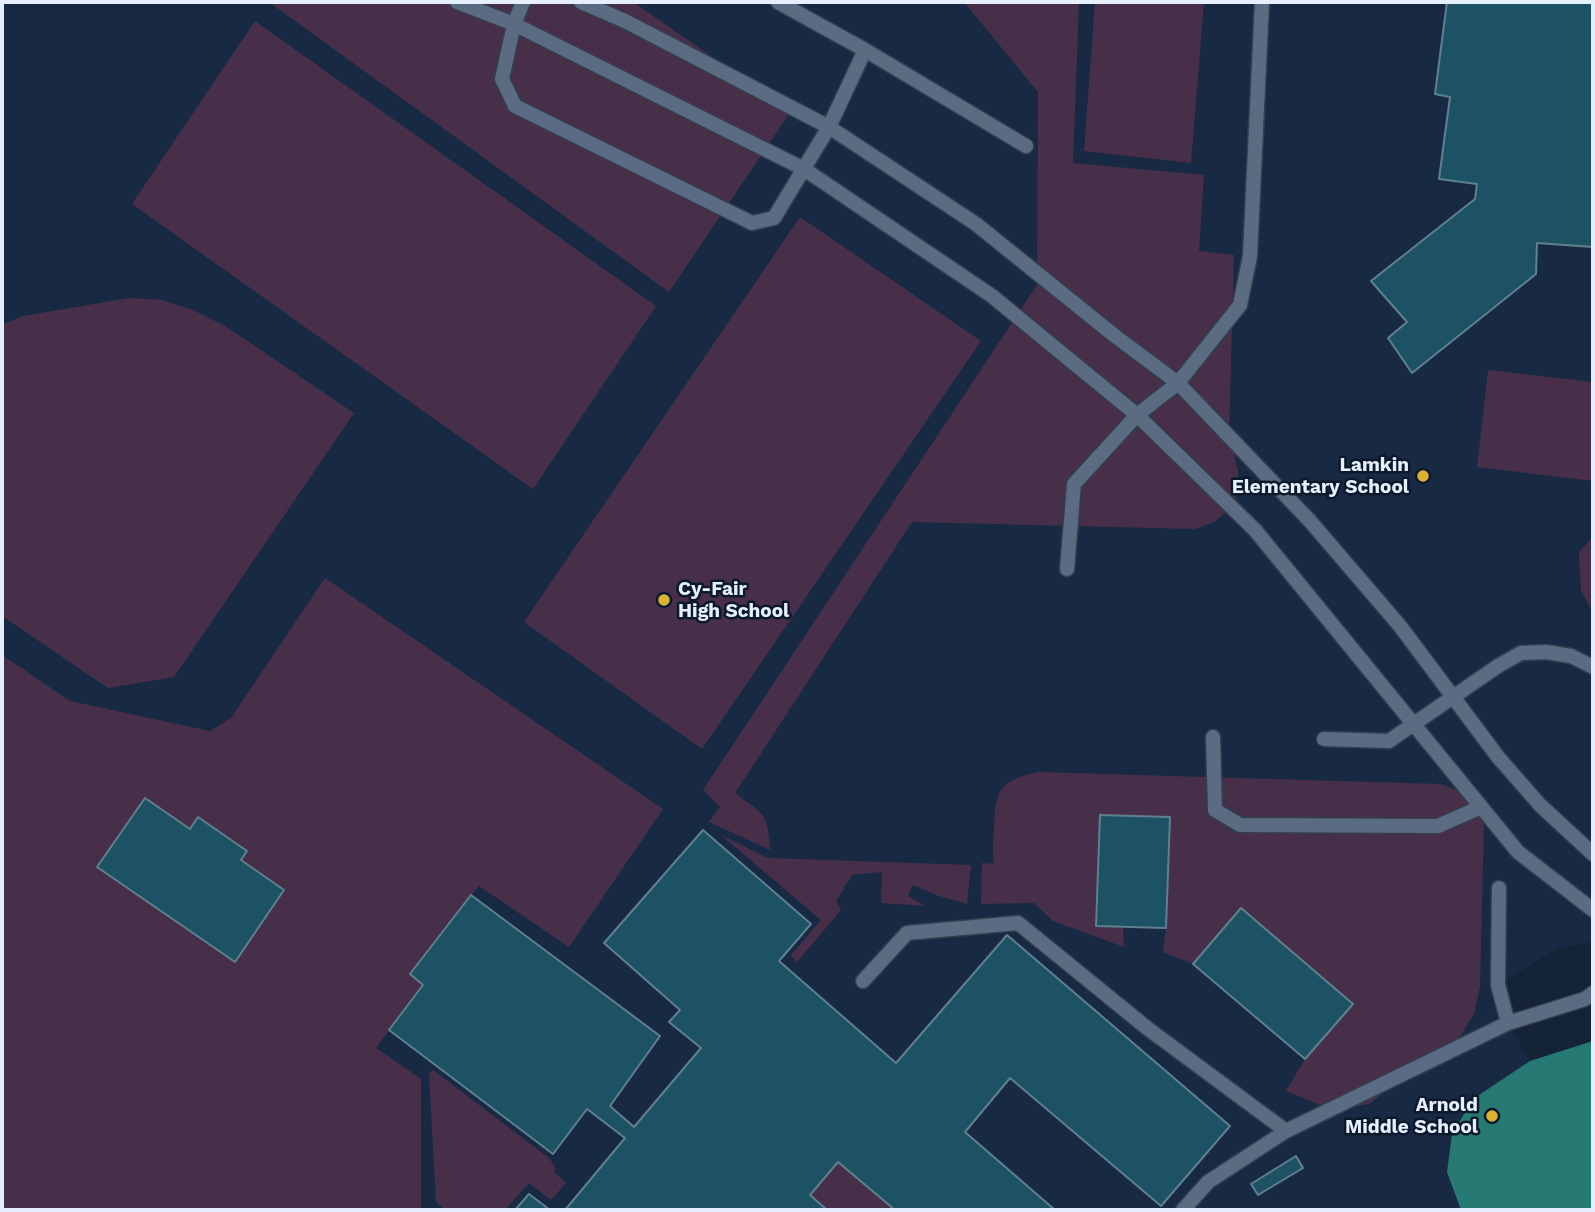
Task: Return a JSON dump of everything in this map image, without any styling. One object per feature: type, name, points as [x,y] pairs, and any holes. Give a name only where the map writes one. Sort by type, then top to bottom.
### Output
[{"type":"lane","points":[[457,2],[514,24],[804,169],[992,296],[1138,415],[1255,530],[1518,852],[1593,910]]},
{"type":"lane","points":[[523,2],[514,24],[502,79],[515,106],[752,223],[774,218],[829,127],[865,50]]},
{"type":"lane","points":[[581,2],[625,20],[829,127],[976,224],[1178,383],[1310,521],[1400,626],[1498,757],[1540,805],[1593,854]]},
{"type":"lane","points":[[778,2],[865,50],[1026,146]]},
{"type":"lane","points":[[1067,569],[1074,484],[1138,415],[1178,383],[1241,305],[1250,256],[1262,2]]},
{"type":"lane","points":[[1324,739],[1389,741],[1521,653],[1546,652],[1571,656],[1593,667]]},
{"type":"lane","points":[[1213,737],[1216,810],[1240,824],[1438,826],[1481,807]]},
{"type":"lane","points":[[1499,888],[1498,985],[1508,1023]]},
{"type":"lane","points":[[863,981],[907,933],[1018,923],[1147,1028],[1286,1131]]},
{"type":"lane","points":[[1183,1210],[1208,1182],[1286,1131],[1508,1023],[1585,999],[1593,993]]},
{"type":"shaded area","name":"Cy-Fair High School","points":[[2,2],[1593,2],[1593,942],[1558,948],[1498,985],[1508,1023],[1530,1061],[1593,1041],[1593,1210],[2,1210]]},
{"type":"shaded area","points":[[269,2],[633,2],[791,111],[669,292]]},
{"type":"shaded area","points":[[964,2],[1079,2],[1073,163],[1204,175],[1199,251],[1234,255],[1229,435],[1238,471],[1239,491],[1228,511],[1214,522],[1195,529],[912,522],[735,793],[762,815],[768,828],[770,850],[709,822],[720,807],[703,790],[1037,285],[1038,92]]},
{"type":"shaded area","points":[[1095,2],[1204,2],[1191,163],[1084,151]]},
{"type":"shaded area","points":[[255,21],[656,306],[533,489],[132,204]]},
{"type":"shaded area","points":[[800,217],[981,341],[702,749],[524,622]]},
{"type":"shaded area","points":[[129,298],[162,300],[193,310],[225,326],[354,413],[174,677],[108,688],[2,616],[2,325],[23,316]]},
{"type":"shaded area","points":[[1488,370],[1593,382],[1593,481],[1477,467]]},
{"type":"shaded area","points":[[1593,537],[1593,612],[1581,591],[1579,552]]},
{"type":"shaded area","points":[[325,578],[663,809],[569,947],[479,886],[410,974],[423,985],[376,1048],[421,1079],[421,1210],[2,1210],[2,655],[70,701],[210,731],[231,718]]},
{"type":"shaded area","points":[[1038,772],[1439,784],[1455,789],[1472,801],[1484,823],[1480,987],[1474,1014],[1455,1044],[1411,1072],[1369,1104],[1332,1110],[1286,1091],[1305,1059],[1241,909],[1193,964],[1163,952],[1169,817],[1100,815],[1096,926],[1123,928],[1124,947],[1053,921],[1034,903],[981,904],[982,863],[994,864],[996,806],[1001,790],[1014,779]]},
{"type":"shaded area","points":[[721,835],[768,858],[971,865],[967,904],[913,885],[908,896],[925,906],[881,903],[882,872],[852,875],[836,901],[841,910],[797,962],[791,955],[821,920]]},
{"type":"shaded area","points":[[1593,1041],[1593,1210],[1461,1210],[1447,1172],[1452,1134],[1473,1099],[1530,1061]]},
{"type":"shaded area","points":[[433,1070],[549,1158],[556,1169],[554,1172],[566,1183],[551,1200],[529,1183],[505,1210],[445,1210],[436,1202],[429,1074]]},
{"type":"shaded area","points":[[838,1162],[895,1210],[827,1210],[810,1195]]},
{"type":"building","points":[[1447,2],[1593,2],[1593,247],[1537,243],[1536,274],[1412,373],[1388,338],[1407,322],[1371,281],[1475,199],[1477,184],[1439,179],[1450,97],[1435,94]]},
{"type":"building","points":[[145,798],[190,829],[198,817],[247,851],[241,860],[284,890],[235,962],[97,867]]},
{"type":"building","points":[[1100,815],[1170,817],[1166,928],[1096,926]]},
{"type":"building","points":[[703,830],[811,924],[779,961],[896,1063],[1007,935],[1230,1126],[1161,1206],[1010,1078],[965,1132],[1055,1210],[895,1210],[838,1162],[810,1195],[827,1210],[565,1210],[625,1138],[587,1109],[553,1154],[389,1030],[423,985],[410,974],[471,895],[660,1036],[610,1106],[634,1127],[701,1048],[669,1022],[680,1010],[604,943]]},
{"type":"building","points":[[1241,908],[1353,1004],[1305,1059],[1193,964]]},
{"type":"building","points":[[1296,1156],[1303,1168],[1258,1195],[1251,1184]]},
{"type":"building","points":[[529,1194],[550,1210],[515,1210]]},
{"type":"place","name":"Lamkin Elementary School","points":[[1423,476]]},
{"type":"place","name":"Cy-Fair High School","points":[[664,600]]},
{"type":"place","name":"Arnold Middle School","points":[[1492,1116]]}]
